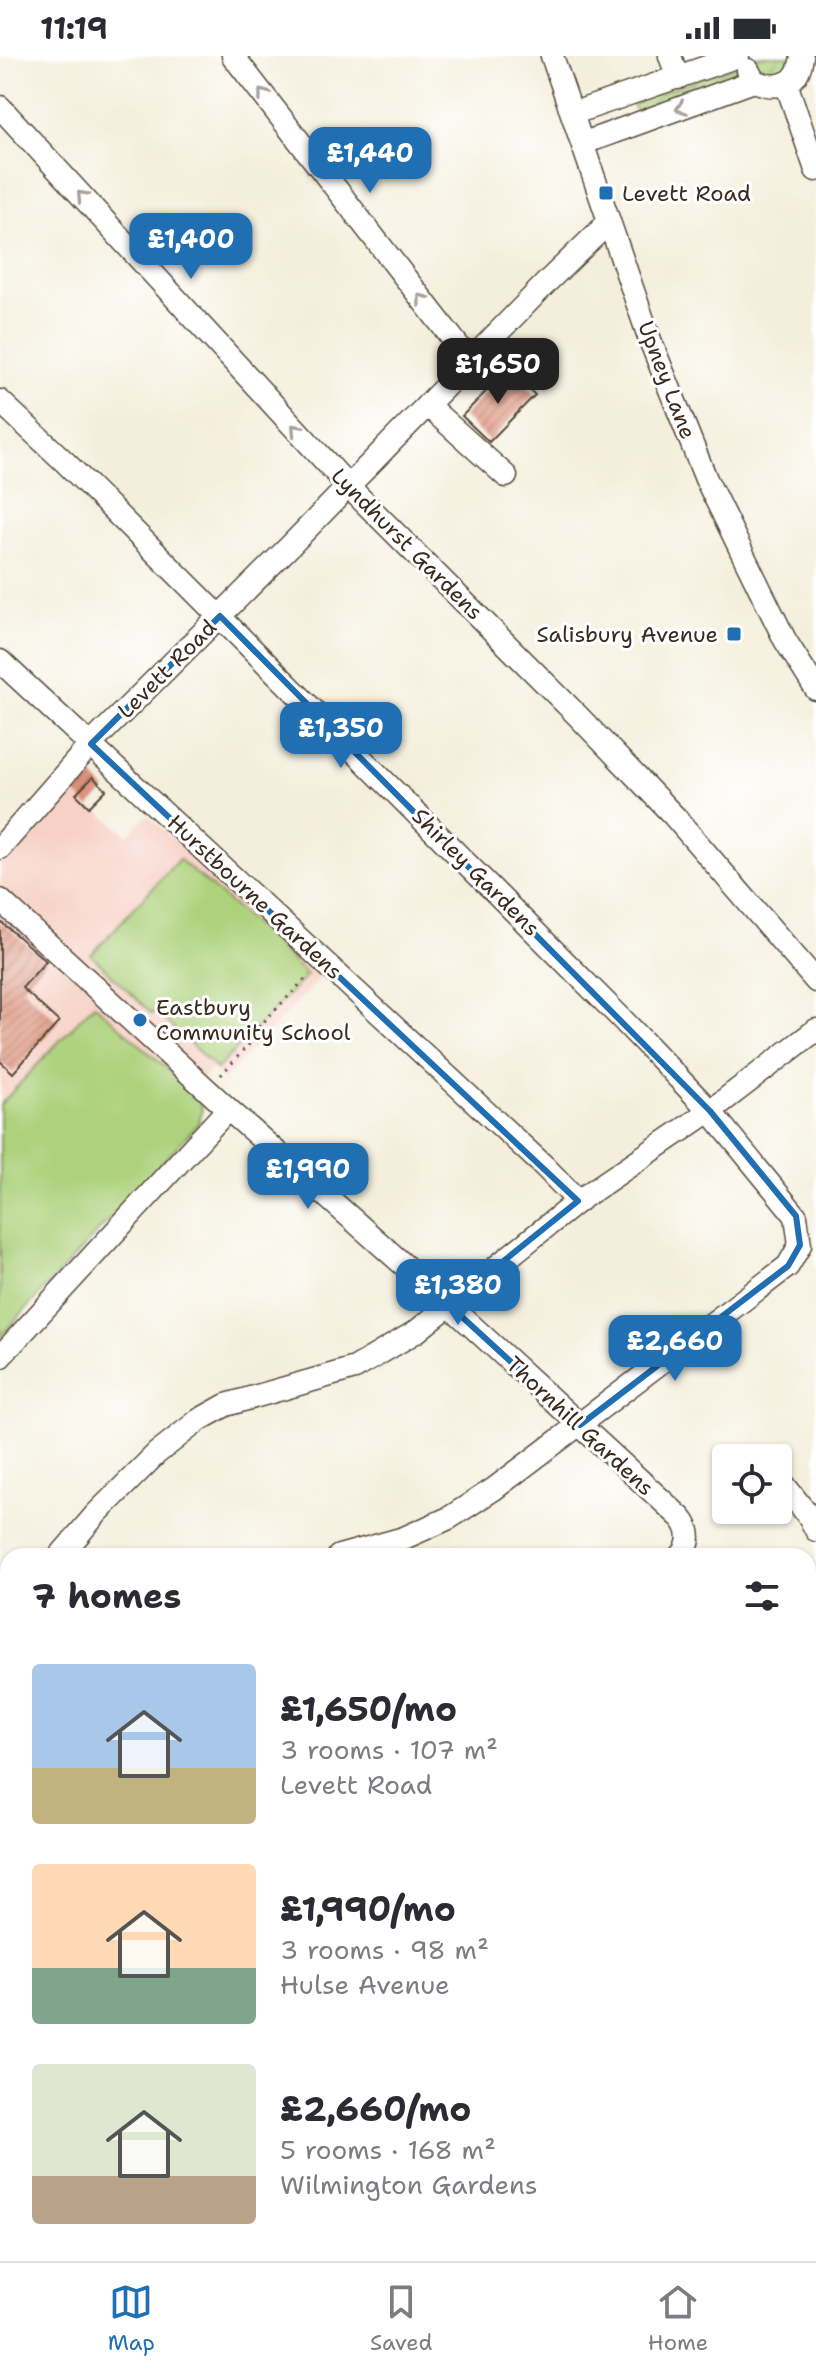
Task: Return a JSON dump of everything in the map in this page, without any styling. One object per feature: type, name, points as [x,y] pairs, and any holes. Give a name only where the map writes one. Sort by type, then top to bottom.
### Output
[{"type":"street","points":[[233,56],[470,361]]},
{"type":"street","name":"Upney Lane","points":[[552,56],[650,340],[706,479],[785,640],[816,689]]},
{"type":"street","points":[[670,56],[678,78]]},
{"type":"street","points":[[574,113],[738,56]]},
{"type":"street","points":[[745,56],[747,70],[754,81]]},
{"type":"street","points":[[584,143],[754,81],[772,86],[786,83],[797,74],[802,56]]},
{"type":"street","points":[[786,83],[816,170]]},
{"type":"street","name":"Lyndhurst Gardens","points":[[0,107],[349,487],[674,816],[816,981]]},
{"type":"street","name":"Levett Road","points":[[0,848],[91,744],[609,222]]},
{"type":"street","name":"Shirley Gardens","points":[[0,401],[66,463],[606,1003],[710,1111],[796,1216],[800,1245],[788,1266],[494,1489],[449,1518],[404,1538],[368,1548]]},
{"type":"street","points":[[427,405],[506,476]]},
{"type":"street","name":"Hurstbourne Gardens","points":[[0,661],[578,1201]]},
{"type":"street","name":"Thornhill Gardens","points":[[0,900],[580,1425],[687,1526],[687,1548]]},
{"type":"street","points":[[67,1548],[157,1453],[199,1420],[226,1405],[355,1368],[417,1331],[578,1201],[710,1111],[816,1030]]},
{"type":"street","points":[[0,1357],[228,1109]]},
{"type":"street","points":[[792,1494],[814,1521]]},
{"type":"path","points":[[203,1086],[252,1041],[250,1036],[323,960]]},
{"type":"highlighted area","points":[[220,616],[710,1111],[796,1216],[800,1245],[788,1266],[580,1425],[449,1305],[578,1201],[91,744]]},
{"type":"shaded area","name":"Eastbury Community School","points":[[68,787],[89,807],[128,835],[147,815],[326,972],[223,1080],[211,1069],[192,1090],[202,1109],[199,1123],[0,1337],[0,864]]},
{"type":"green space","points":[[754,56],[791,56],[786,71],[764,75],[755,66]]},
{"type":"green space","points":[[736,66],[739,78],[637,114],[632,102]]},
{"type":"green space","points":[[179,859],[307,975],[217,1069],[155,1011],[152,1014],[91,955]]},
{"type":"green space","points":[[94,1004],[197,1095],[202,1109],[199,1123],[0,1337],[0,1105]]},
{"type":"building","points":[[508,369],[535,395],[489,442],[462,416]]},
{"type":"building","points":[[93,777],[106,790],[89,807],[76,794]]},
{"type":"building","points":[[0,921],[46,961],[22,988],[59,1022],[13,1073],[0,1061]]},
{"type":"place","name":"Levett Road","points":[[606,193]]},
{"type":"place","name":"Salisbury Avenue","points":[[734,634]]},
{"type":"place","name":"Eastbury Community School","points":[[140,1020]]}]
